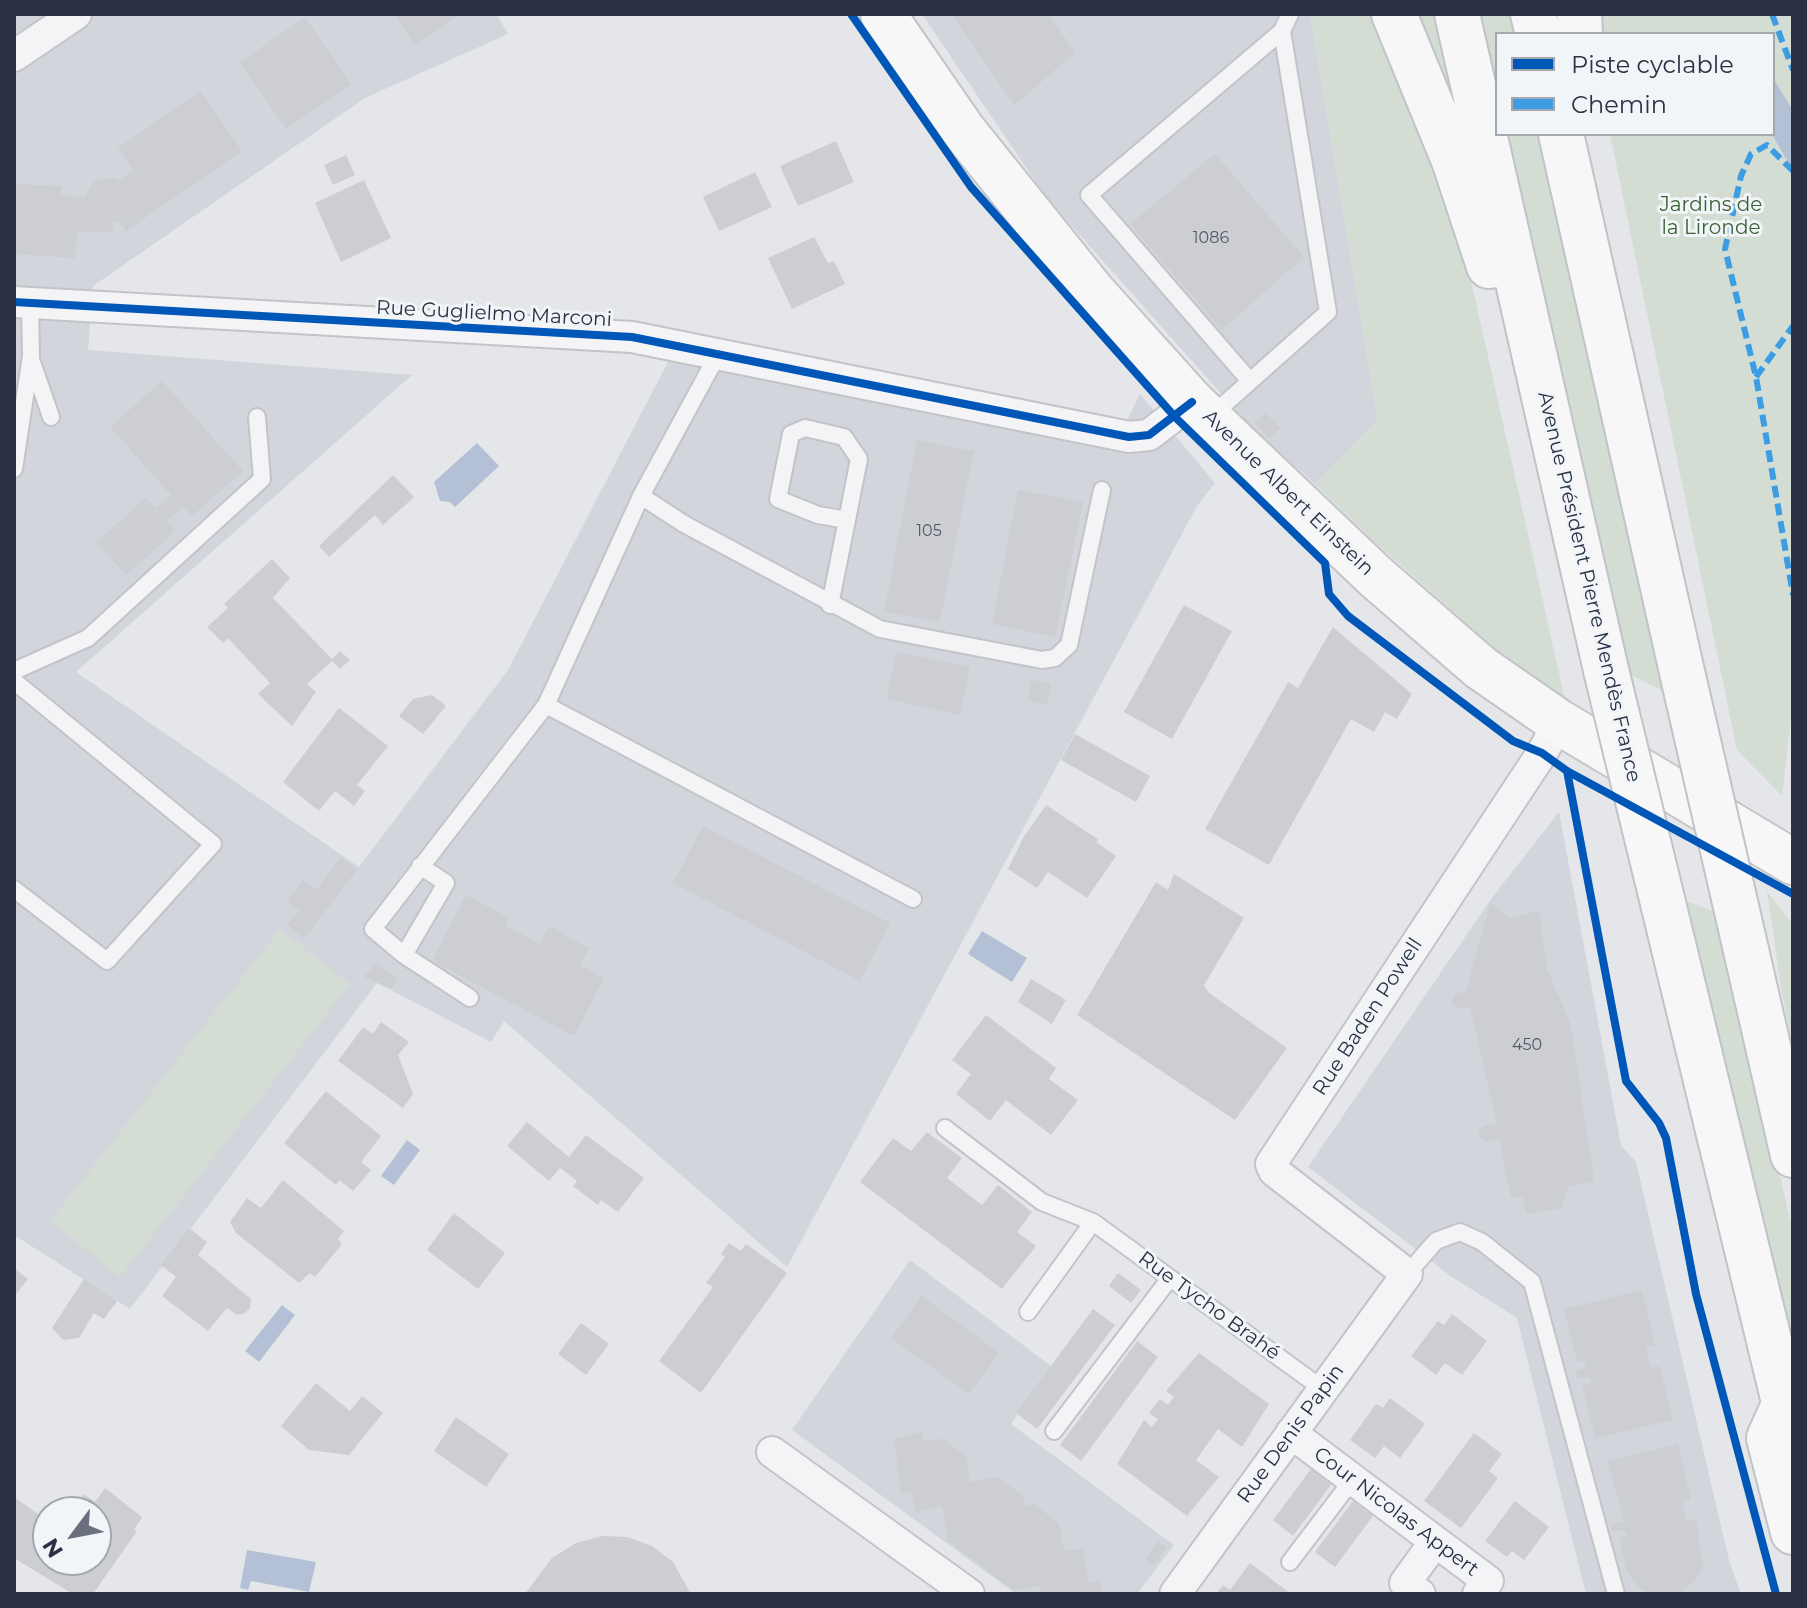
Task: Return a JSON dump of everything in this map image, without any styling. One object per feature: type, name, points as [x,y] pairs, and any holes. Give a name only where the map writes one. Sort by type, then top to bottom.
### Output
[{"type":"main road","name":"Avenue Albert Einstein","points":[[883,14],[997,175],[1093,292],[1200,410],[1376,577],[1469,658],[1559,722],[1793,862]]},
{"type":"main road","points":[[1394,14],[1455,163],[1500,301],[1529,325]]},
{"type":"main road","name":"Avenue Président Pierre Mendès France","points":[[1457,14],[1606,670],[1788,1423]]},
{"type":"main road","points":[[1561,136],[1793,1155]]},
{"type":"main road","points":[[1579,211],[1596,189],[1589,136]]},
{"type":"main road","points":[[1788,1423],[1769,1438],[1793,1532]]},
{"type":"street","points":[[14,56],[76,14]]},
{"type":"street","name":"Rue Guglielmo Marconi","points":[[22,303],[632,337],[1129,437],[1149,435],[1200,410]]},
{"type":"street","name":"Rue Baden Powell","points":[[1407,1274],[1274,1171],[1271,1164],[1542,753],[1559,722]]},
{"type":"street","name":"Rue Denis Papin","points":[[1175,1594],[1407,1274]]},
{"type":"street","name":"Cour Nicolas Appert","points":[[1291,1433],[1488,1581],[1478,1594]]},
{"type":"street","points":[[772,1452],[969,1594]]},
{"type":"street","name":"Cour Nicolas Appert","points":[[1420,1594],[1405,1583],[1434,1543]]},
{"type":"lane","points":[[1249,380],[1089,195],[1282,31],[1290,14]]},
{"type":"lane","points":[[1200,410],[1249,380],[1328,312],[1282,31]]},
{"type":"lane","points":[[22,303],[31,356],[51,417]]},
{"type":"lane","points":[[14,469],[31,356]]},
{"type":"lane","points":[[470,998],[404,955],[373,929],[546,705],[641,496],[717,356]]},
{"type":"lane","points":[[14,671],[88,638],[262,479],[257,417]]},
{"type":"lane","points":[[830,605],[847,520],[859,459],[844,437],[805,428],[791,434],[778,499],[818,515],[847,520]]},
{"type":"lane","points":[[641,496],[684,524],[830,605],[880,629],[1042,660],[1055,658],[1069,645],[1102,490]]},
{"type":"lane","points":[[14,681],[213,844],[107,961],[14,889]]},
{"type":"lane","points":[[546,705],[913,899]]},
{"type":"lane","points":[[404,955],[446,883],[420,866]]},
{"type":"lane","name":"Rue Tycho Brahé","points":[[945,1128],[1042,1202],[1093,1222],[1324,1390]]},
{"type":"lane","points":[[1028,1312],[1093,1222]]},
{"type":"lane","points":[[1407,1274],[1436,1241],[1460,1232],[1482,1242],[1532,1282],[1616,1594]]},
{"type":"lane","points":[[1054,1431],[1170,1278]]},
{"type":"lane","points":[[1290,1562],[1353,1479]]},
{"type":"shaded area","points":[[14,14],[496,14],[508,34],[365,98],[93,286],[88,350],[412,375],[76,672],[359,867],[508,670],[683,333],[1127,420],[1140,394],[1215,483],[1197,506],[787,1267],[504,1021],[491,1042],[377,983],[130,1309],[14,1235]]},
{"type":"shaded area","points":[[922,14],[1310,14],[1378,420],[1315,484],[1250,426],[1046,197]]},
{"type":"shaded area","points":[[1559,812],[1621,1145],[1636,1162],[1729,1560],[1741,1594],[1586,1594],[1517,1318],[1452,1277],[1308,1167],[1491,899]]},
{"type":"shaded area","points":[[910,1260],[1051,1366],[1011,1424],[1174,1545],[1137,1594],[1016,1594],[792,1430]]},
{"type":"green space","points":[[1310,14],[1381,14],[1457,218],[1568,713],[1378,545],[1315,484],[1378,420]]},
{"type":"green space","points":[[1410,14],[1437,14],[1461,114],[1454,116]]},
{"type":"green space","points":[[1475,14],[1513,14],[1518,32],[1495,32],[1495,99]]},
{"type":"green space","name":"Jardins de la Lironde","points":[[1600,14],[1793,14],[1793,701],[1782,796],[1737,750],[1610,136],[1775,136],[1775,32],[1601,32]]},
{"type":"green space","points":[[1503,136],[1540,136],[1668,694],[1624,671]]},
{"type":"green space","points":[[1767,891],[1793,925],[1793,1049],[1781,987]]},
{"type":"green space","points":[[1683,900],[1720,913],[1793,1232],[1793,1365]]},
{"type":"green space","points":[[280,929],[350,984],[120,1277],[50,1221]]},
{"type":"water","points":[[1775,81],[1793,111],[1793,171],[1773,136]]},
{"type":"water","points":[[477,443],[499,466],[455,507],[450,502],[440,501],[434,482]]},
{"type":"water","points":[[982,931],[1027,958],[1012,982],[968,954]]},
{"type":"water","points":[[407,1140],[420,1150],[394,1185],[381,1176]]},
{"type":"water","points":[[282,1305],[295,1315],[259,1362],[245,1351]]},
{"type":"water","points":[[247,1550],[316,1562],[309,1592],[251,1581],[248,1590],[240,1588]]},
{"type":"building","points":[[394,14],[460,14],[415,45]]},
{"type":"building","points":[[952,14],[1049,14],[1075,53],[1014,105]]},
{"type":"building","points":[[305,17],[351,84],[286,129],[240,62]]},
{"type":"building","points":[[200,91],[242,151],[126,231],[119,221],[113,222],[113,232],[77,232],[75,258],[14,254],[14,184],[61,186],[61,196],[85,197],[94,181],[114,177],[119,180],[133,171],[118,148]]},
{"type":"building","points":[[836,141],[854,182],[798,206],[780,166]]},
{"type":"building","points":[[1215,154],[1304,257],[1222,330],[1130,224]]},
{"type":"building","points":[[346,155],[355,175],[333,185],[324,165]]},
{"type":"building","points":[[755,172],[772,207],[719,231],[703,197]]},
{"type":"building","points":[[364,180],[391,238],[341,262],[315,203]]},
{"type":"building","points":[[814,237],[828,263],[834,261],[845,284],[792,309],[768,258]]},
{"type":"building","points":[[162,381],[243,471],[192,516],[183,506],[167,521],[175,531],[127,575],[96,543],[145,498],[156,508],[171,495],[110,427]]},
{"type":"building","points":[[1266,413],[1280,428],[1269,438],[1255,423]]},
{"type":"building","points":[[917,440],[974,451],[940,622],[884,612]]},
{"type":"building","points":[[393,475],[414,497],[383,525],[375,515],[329,557],[319,546]]},
{"type":"building","points":[[1018,490],[1083,502],[1055,637],[992,624]]},
{"type":"building","points":[[272,559],[290,578],[273,598],[332,659],[340,651],[350,660],[340,669],[332,661],[307,684],[316,692],[292,726],[258,694],[270,683],[228,638],[223,643],[207,627],[228,608],[224,604]]},
{"type":"building","points":[[1184,605],[1232,631],[1172,739],[1124,712]]},
{"type":"building","points":[[1333,627],[1412,694],[1397,719],[1385,712],[1374,732],[1351,719],[1269,865],[1205,829],[1288,682],[1298,688]]},
{"type":"building","points":[[896,652],[970,667],[960,715],[887,699]]},
{"type":"building","points":[[1031,680],[1051,683],[1047,705],[1028,700]]},
{"type":"building","points":[[432,695],[446,706],[423,734],[399,716],[413,699]]},
{"type":"building","points":[[339,708],[388,746],[357,785],[365,791],[354,806],[335,791],[319,811],[283,782]]},
{"type":"building","points":[[1075,734],[1150,776],[1136,802],[1061,760]]},
{"type":"building","points":[[1046,805],[1099,840],[1096,842],[1116,856],[1087,898],[1048,872],[1037,888],[1008,869],[1023,838]]},
{"type":"building","points":[[703,826],[890,923],[860,981],[673,883]]},
{"type":"building","points":[[341,857],[357,870],[304,939],[287,925],[299,911],[287,901],[303,880],[316,890]]},
{"type":"building","points":[[1174,874],[1244,918],[1204,985],[1209,993],[1287,1048],[1235,1120],[1077,1015],[1156,882],[1168,890]]},
{"type":"building","points":[[466,895],[508,917],[505,925],[540,944],[549,926],[589,948],[580,965],[604,978],[574,1036],[432,961]]},
{"type":"building","points":[[1490,903],[1509,918],[1539,911],[1547,969],[1571,1025],[1594,1181],[1569,1186],[1561,1208],[1526,1214],[1522,1197],[1511,1198],[1499,1139],[1485,1142],[1478,1134],[1484,1126],[1497,1124],[1470,1007],[1458,1009],[1451,1002],[1455,994],[1466,991]]},
{"type":"building","points":[[376,962],[398,979],[391,989],[364,977]]},
{"type":"building","points":[[1031,979],[1066,1000],[1052,1024],[1018,1002]]},
{"type":"building","points":[[986,1015],[1056,1068],[1049,1079],[1078,1100],[1051,1135],[1006,1100],[990,1121],[956,1094],[971,1074],[952,1060]]},
{"type":"building","points":[[381,1022],[409,1042],[398,1055],[413,1094],[403,1108],[338,1061],[363,1027],[373,1034]]},
{"type":"building","points":[[326,1091],[381,1136],[361,1162],[371,1170],[353,1191],[339,1180],[336,1185],[284,1143]]},
{"type":"building","points":[[527,1122],[569,1157],[586,1135],[644,1178],[618,1212],[601,1200],[598,1205],[573,1186],[577,1181],[560,1168],[549,1181],[507,1146]]},
{"type":"building","points":[[927,1132],[962,1158],[947,1178],[982,1205],[998,1185],[1032,1212],[1017,1232],[1036,1246],[1002,1289],[860,1182],[893,1138],[911,1151]]},
{"type":"building","points":[[283,1180],[344,1231],[338,1239],[342,1244],[315,1277],[310,1273],[299,1283],[236,1233],[230,1222],[247,1198],[261,1208]]},
{"type":"building","points":[[454,1213],[505,1253],[478,1289],[427,1250]]},
{"type":"building","points":[[189,1228],[207,1242],[198,1255],[251,1299],[250,1308],[245,1313],[237,1315],[227,1308],[208,1331],[162,1296],[176,1277],[161,1265]]},
{"type":"building","points":[[729,1243],[741,1251],[746,1244],[787,1273],[701,1393],[659,1361],[713,1287],[706,1283],[725,1257],[721,1254]]},
{"type":"building","points":[[14,1268],[28,1279],[14,1297]]},
{"type":"building","points":[[1118,1273],[1141,1290],[1131,1303],[1109,1286]]},
{"type":"building","points":[[84,1279],[117,1301],[104,1319],[94,1313],[79,1338],[63,1340],[52,1328]]},
{"type":"building","points":[[1642,1290],[1655,1345],[1646,1347],[1651,1367],[1660,1366],[1673,1420],[1595,1438],[1582,1385],[1591,1383],[1589,1377],[1579,1379],[1574,1372],[1587,1367],[1585,1360],[1577,1362],[1564,1309]]},
{"type":"building","points":[[922,1296],[999,1353],[969,1394],[891,1338]]},
{"type":"building","points":[[1093,1309],[1115,1325],[1037,1429],[1016,1413]]},
{"type":"building","points":[[1452,1314],[1487,1341],[1462,1375],[1445,1363],[1436,1375],[1411,1356],[1438,1321],[1444,1325]]},
{"type":"building","points":[[581,1323],[609,1344],[586,1375],[558,1354]]},
{"type":"building","points":[[1137,1341],[1158,1357],[1081,1461],[1060,1445]]},
{"type":"building","points":[[1199,1353],[1269,1404],[1242,1447],[1218,1429],[1196,1460],[1219,1477],[1187,1516],[1117,1464],[1144,1420],[1152,1427],[1158,1419],[1149,1413],[1160,1399],[1168,1405],[1174,1397],[1166,1391]]},
{"type":"building","points":[[316,1383],[350,1411],[362,1396],[383,1413],[349,1455],[309,1450],[281,1426]]},
{"type":"building","points":[[1390,1398],[1425,1424],[1400,1458],[1384,1446],[1375,1458],[1350,1440],[1376,1404],[1383,1408]]},
{"type":"building","points":[[456,1417],[509,1454],[486,1487],[434,1451]]},
{"type":"building","points":[[922,1432],[924,1441],[943,1439],[966,1456],[970,1482],[997,1477],[1024,1496],[1024,1506],[1034,1504],[1059,1523],[1064,1551],[1083,1548],[1089,1583],[1101,1581],[1103,1594],[1041,1594],[1039,1586],[1014,1591],[948,1541],[942,1506],[915,1512],[912,1492],[901,1494],[894,1439]]},
{"type":"building","points":[[1474,1433],[1502,1454],[1489,1471],[1498,1478],[1461,1528],[1424,1501]]},
{"type":"building","points":[[1678,1444],[1691,1499],[1682,1502],[1687,1521],[1696,1520],[1703,1564],[1698,1577],[1681,1592],[1653,1594],[1641,1589],[1628,1573],[1619,1538],[1627,1536],[1626,1530],[1611,1531],[1613,1524],[1624,1521],[1608,1461]]},
{"type":"building","points":[[1311,1469],[1331,1485],[1293,1536],[1273,1520]]},
{"type":"building","points":[[105,1488],[142,1517],[134,1530],[137,1531],[112,1567],[112,1496],[99,1496]]},
{"type":"building","points":[[14,1497],[32,1510],[32,1569],[14,1558]]},
{"type":"building","points":[[1353,1501],[1373,1516],[1335,1567],[1315,1552]]},
{"type":"building","points":[[1515,1501],[1549,1527],[1524,1560],[1512,1551],[1507,1557],[1485,1541]]},
{"type":"building","points":[[602,1536],[627,1537],[652,1546],[673,1562],[691,1594],[525,1594],[552,1558],[576,1543]]},
{"type":"building","points":[[1158,1541],[1167,1548],[1154,1565],[1145,1559]]},
{"type":"building","points":[[1250,1563],[1291,1594],[1216,1594],[1223,1585],[1230,1590]]},
{"type":"building","points":[[44,1576],[106,1576],[93,1594],[73,1594]]},
{"type":"marked path","points":[[1772,14],[1793,70]]},
{"type":"marked path","points":[[1793,171],[1767,145],[1751,154],[1741,176],[1725,249],[1756,377],[1793,595]]},
{"type":"marked path","points":[[1756,377],[1793,326]]},
{"type":"cycle path","points":[[851,14],[971,187],[1175,417],[1325,563],[1329,594],[1348,616],[1513,741],[1542,753],[1567,771],[1793,894]]},
{"type":"cycle path","points":[[14,302],[632,337],[1129,437],[1149,435],[1192,402]]},
{"type":"cycle path","points":[[1567,771],[1626,1081],[1659,1123],[1666,1138],[1696,1294],[1776,1594]]}]
